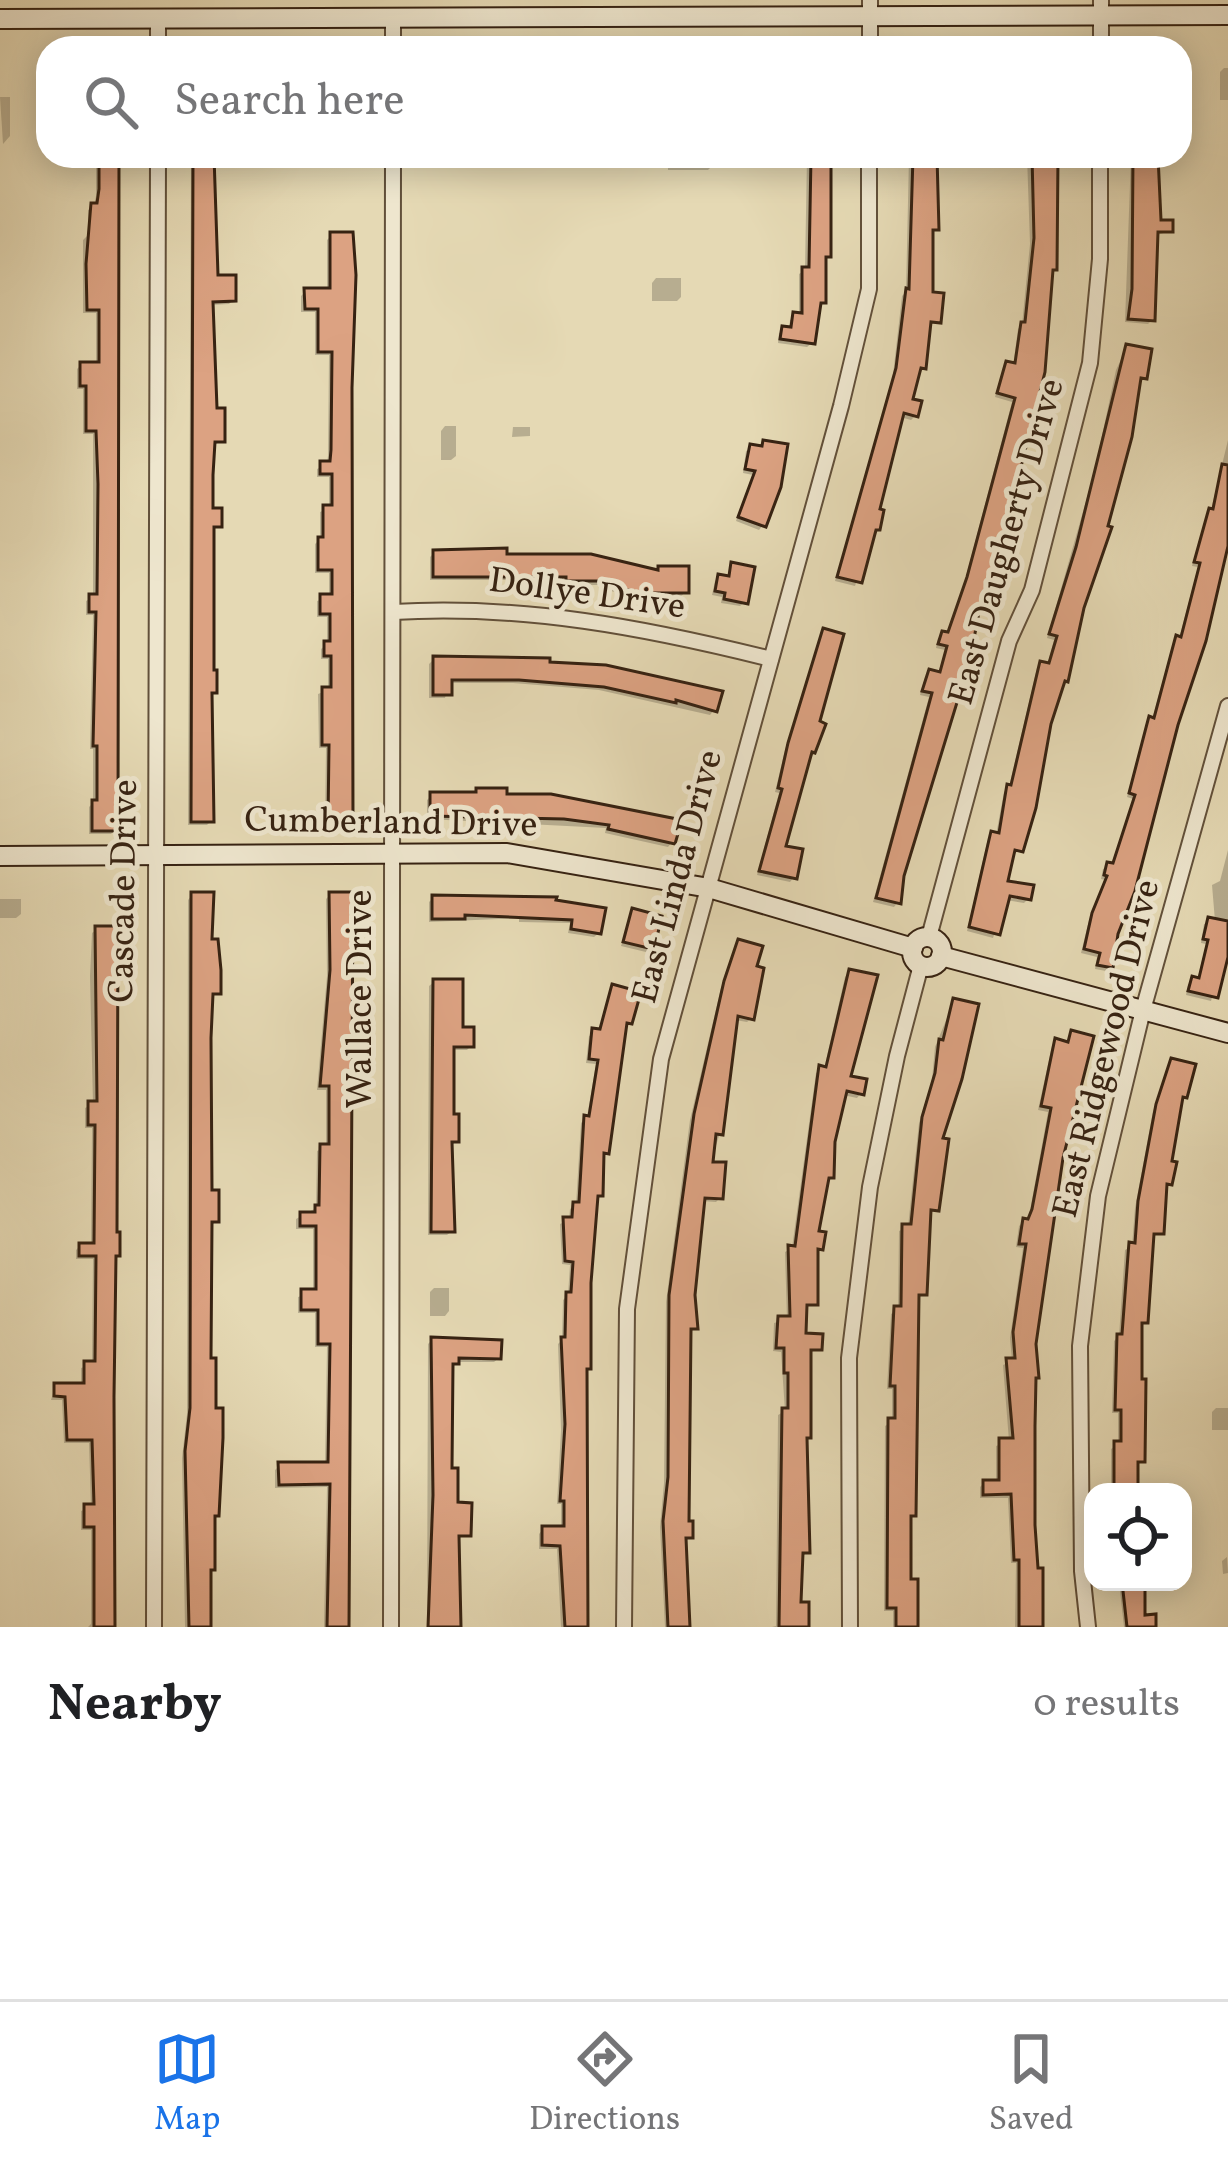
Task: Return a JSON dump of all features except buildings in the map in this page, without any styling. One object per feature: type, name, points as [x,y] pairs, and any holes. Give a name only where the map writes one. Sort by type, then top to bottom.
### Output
[{"type":"street","points":[[0,19],[393,18],[870,8],[1101,8],[1228,15]]},
{"type":"street","points":[[393,18],[393,36]]},
{"type":"street","points":[[158,19],[158,36]]},
{"type":"street","name":"Cascade Drive","points":[[154,1627],[158,168]]},
{"type":"street","name":"Wallace Drive","points":[[391,1627],[393,168]]},
{"type":"street","name":"East Linda Drive","points":[[624,1627],[627,1309],[661,1059],[842,406],[869,289],[869,168]]},
{"type":"street","name":"East Daugherty Drive","points":[[850,1627],[849,1358],[870,1187],[921,950],[1009,641],[1032,590],[1090,363],[1100,259],[1100,168]]},
{"type":"street","name":"Dollye Drive","points":[[393,612],[458,608],[544,614],[678,635],[771,659]]},
{"type":"street","name":"East Ridgewood Drive","points":[[1088,1627],[1081,1547],[1080,1346],[1098,1196],[1228,706]]},
{"type":"street","name":"Cumberland Drive","points":[[0,856],[507,853],[710,888],[921,950]]},
{"type":"street","points":[[921,950],[934,965],[941,956],[1228,1033]]}]
